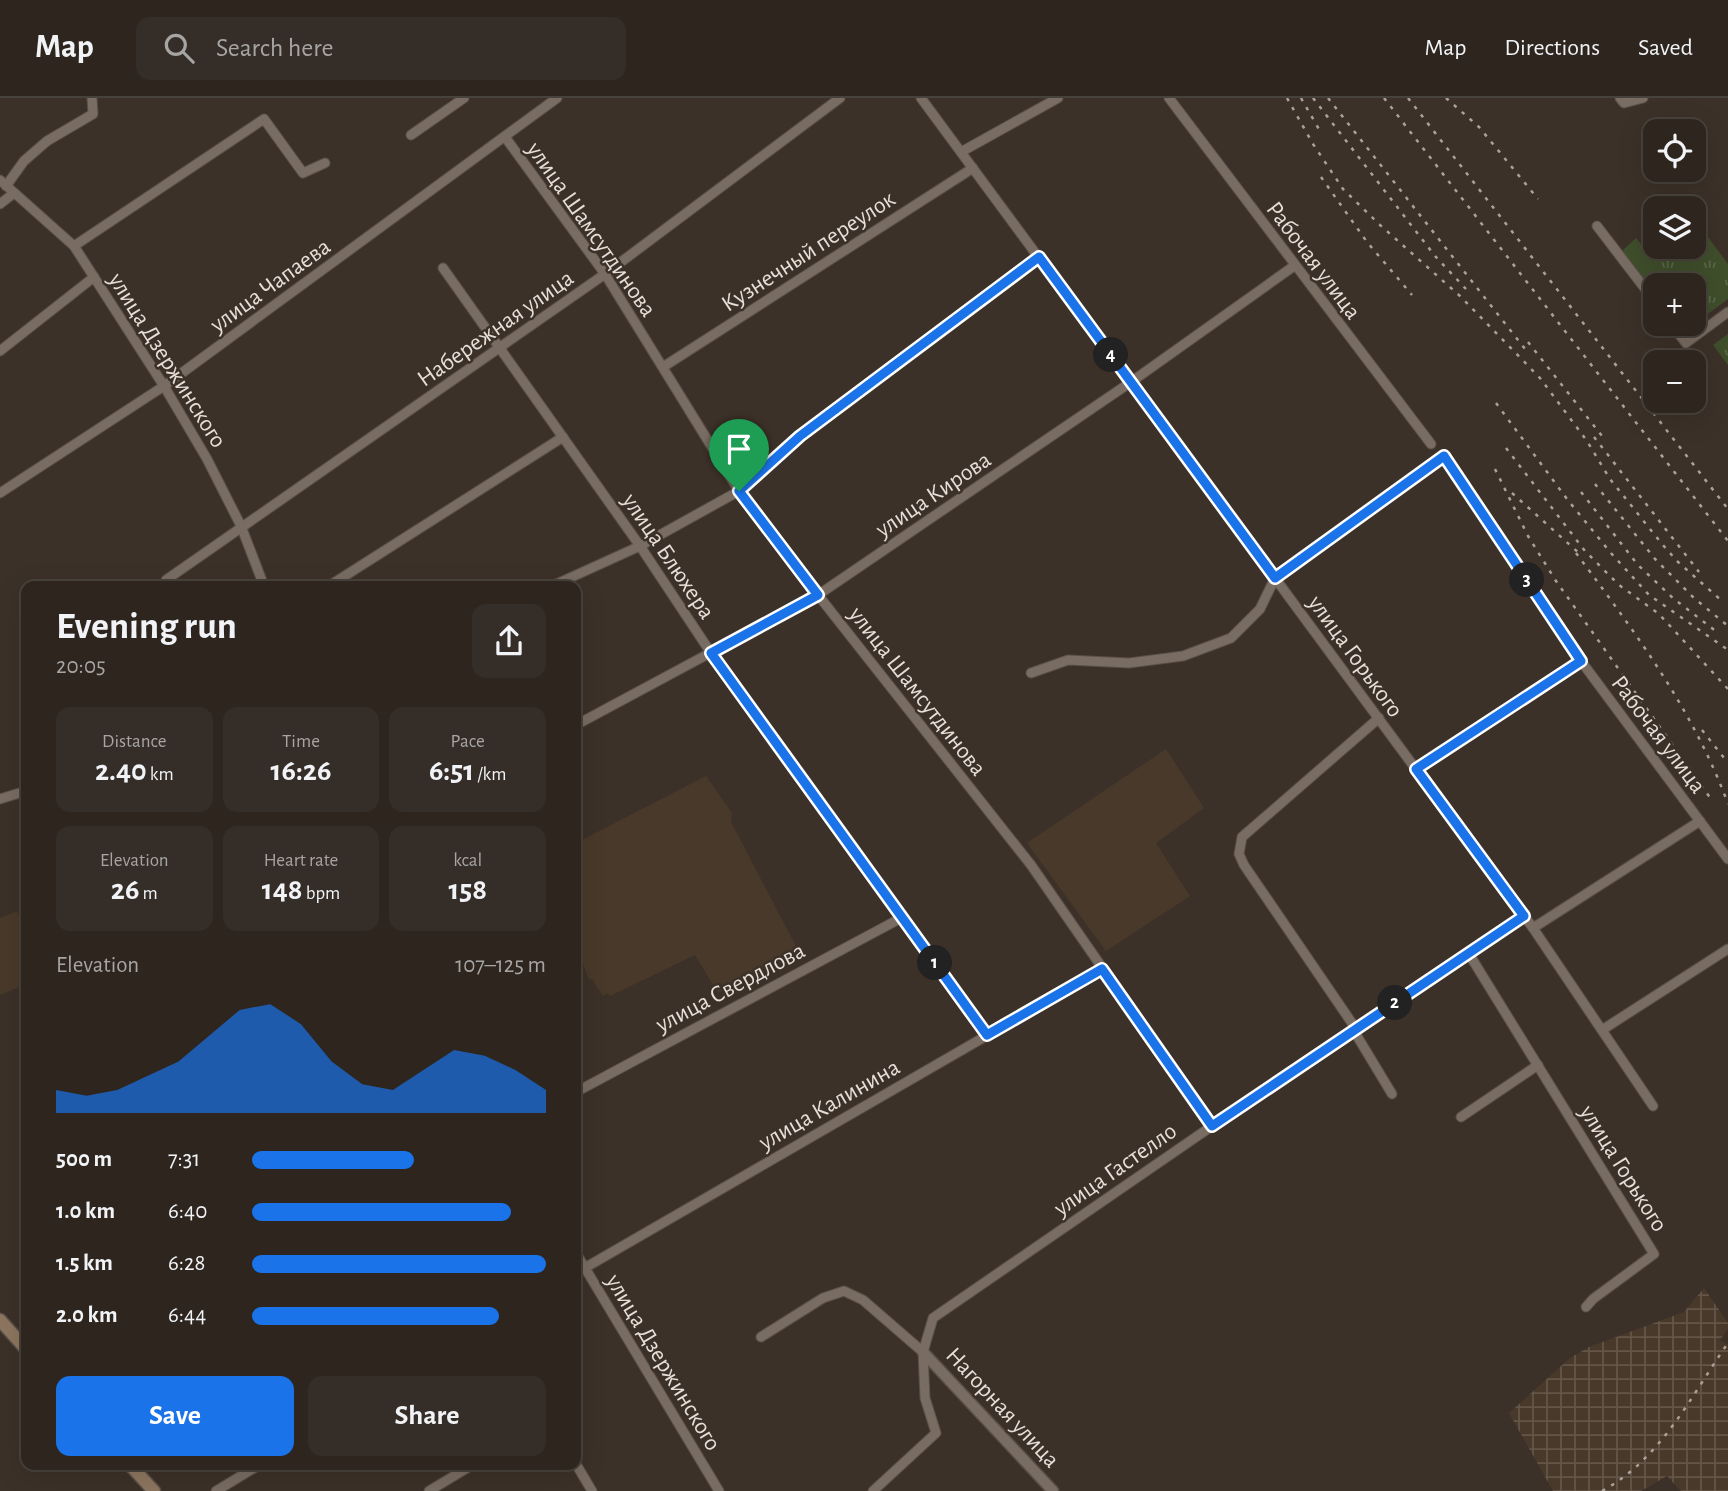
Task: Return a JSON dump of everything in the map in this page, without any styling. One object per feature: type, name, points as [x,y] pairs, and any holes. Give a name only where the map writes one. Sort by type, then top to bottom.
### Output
[{"type":"main road","points":[[0,1320],[21,1343]]},
{"type":"main road","points":[[135,1470],[154,1491]]},
{"type":"street","points":[[3,183],[24,160],[47,142],[93,114],[92,98]]},
{"type":"street","points":[[411,135],[464,98]]},
{"type":"street","name":"улица Чапаева","points":[[0,493],[164,386],[557,98]]},
{"type":"street","name":"Набережная улица","points":[[166,580],[605,274],[839,98]]},
{"type":"street","name":"улица Горького","points":[[922,98],[1533,928],[1653,1106]]},
{"type":"street","points":[[961,152],[1058,98]]},
{"type":"street","name":"Рабочая улица","points":[[1168,98],[1431,444]]},
{"type":"street","points":[[1620,98],[1624,103],[1642,99]]},
{"type":"street","points":[[74,246],[264,119],[303,173],[325,163]]},
{"type":"street","name":"улица Шамсутдинова","points":[[505,136],[605,274],[739,491],[1031,865],[1212,1126]]},
{"type":"street","name":"Кузнечный переулок","points":[[663,367],[973,168]]},
{"type":"street","name":"улица Дзержинского","points":[[3,183],[74,246],[164,386],[207,459],[241,527],[262,581]]},
{"type":"street","points":[[0,204],[14,193]]},
{"type":"street","points":[[1597,226],[1643,286]]},
{"type":"street","points":[[563,581],[640,545],[739,491],[800,436],[1039,257]]},
{"type":"street","name":"улица Кирова","points":[[581,722],[818,595],[1131,382],[1294,266]]},
{"type":"street","name":"улица Блюхера","points":[[443,268],[640,545],[711,653],[987,1035]]},
{"type":"street","points":[[0,351],[94,277]]},
{"type":"street","points":[[1706,328],[1728,312]]},
{"type":"street","points":[[1680,336],[1686,343],[1695,336]]},
{"type":"street","points":[[337,581],[563,437]]},
{"type":"street","name":"Рабочая улица","points":[[1275,578],[1444,456],[1581,661],[1728,859]]},
{"type":"street","points":[[1031,673],[1068,660],[1129,663],[1183,656],[1231,638],[1260,610],[1275,578]]},
{"type":"street","points":[[1416,769],[1581,661]]},
{"type":"street","points":[[1379,719],[1242,837],[1239,854],[1355,1030],[1392,1094]]},
{"type":"street","points":[[0,799],[21,793]]},
{"type":"street","points":[[1533,928],[1700,821]]},
{"type":"street","name":"улица Гастелло","points":[[873,1491],[936,1433],[925,1398],[923,1352],[933,1318],[1524,916]]},
{"type":"street","name":"улица Свердлова","points":[[581,1089],[903,917]]},
{"type":"street","points":[[1602,1030],[1728,949]]},
{"type":"street","name":"улица Горького","points":[[1469,954],[1654,1254],[1586,1307]]},
{"type":"street","name":"улица Калинина","points":[[581,1269],[1102,969]]},
{"type":"street","points":[[1461,1117],[1538,1065]]},
{"type":"street","name":"улица Дзержинского","points":[[581,1272],[719,1491]]},
{"type":"street","points":[[761,1336],[823,1298],[844,1291],[863,1300],[923,1352]]},
{"type":"street","name":"Нагорная улица","points":[[923,1352],[1053,1491]]},
{"type":"street","points":[[216,1491],[251,1470]]},
{"type":"street","points":[[429,1491],[464,1470]]},
{"type":"street","points":[[580,1470],[592,1491]]},
{"type":"shaded area","points":[[1166,749],[1204,808],[1156,843],[1190,896],[1106,951],[1027,843]]},
{"type":"shaded area","points":[[706,776],[732,813],[731,822],[799,952],[718,993],[695,955],[610,996],[608,993],[603,996],[592,979],[589,979],[581,959],[581,840]]},
{"type":"shaded area","points":[[17,911],[21,921],[21,986],[0,995],[0,918]]},
{"type":"shaded area","points":[[1704,1288],[1728,1323],[1728,1329],[1720,1340],[1728,1345],[1728,1491],[1681,1491],[1667,1476],[1641,1491],[1553,1491],[1509,1413],[1570,1358],[1589,1347],[1684,1312]]},
{"type":"green space","points":[[1706,234],[1728,264],[1728,299],[1706,315],[1706,273],[1643,273],[1643,278],[1622,251],[1636,238],[1643,247],[1643,259],[1706,259]]},
{"type":"green space","points":[[1728,334],[1728,365],[1713,345]]},
{"type":"railway","points":[[1287,98],[1343,189],[1460,296],[1540,378],[1587,441],[1610,479],[1662,544],[1722,601]]},
{"type":"railway","points":[[1301,98],[1320,131]]},
{"type":"railway","points":[[1313,98],[1435,256],[1466,289]]},
{"type":"railway","points":[[1328,98],[1529,354]]},
{"type":"railway","points":[[1384,98],[1728,541]]},
{"type":"railway","points":[[1408,98],[1728,509]]},
{"type":"railway","points":[[1446,98],[1479,127],[1538,199]]},
{"type":"railway","points":[[1321,177],[1367,242],[1412,295]]},
{"type":"railway","points":[[1528,342],[1606,441]]},
{"type":"railway","points":[[1496,403],[1567,499],[1649,595],[1728,650]]},
{"type":"railway","points":[[1594,437],[1699,572]]},
{"type":"railway","points":[[1506,448],[1585,551],[1619,585],[1659,614],[1728,689]]},
{"type":"railway","points":[[1495,469],[1528,536],[1556,581],[1711,799]]},
{"type":"railway","points":[[1595,484],[1655,559],[1694,598],[1728,626]]},
{"type":"railway","points":[[1581,492],[1638,565],[1674,599],[1717,632]]},
{"type":"railway","points":[[1512,493],[1580,554]]},
{"type":"railway","points":[[1576,553],[1620,612],[1681,705],[1728,804]]},
{"type":"railway","points":[[1702,730],[1728,763]]},
{"type":"railway","points":[[1602,1491],[1623,1478],[1658,1444],[1728,1343]]},
{"type":"route","points":[[1039,257],[1275,578],[1444,456],[1581,661],[1416,769],[1524,916],[1212,1126],[1102,969],[987,1035],[711,653],[818,595],[739,491],[800,436],[1039,257]]}]
